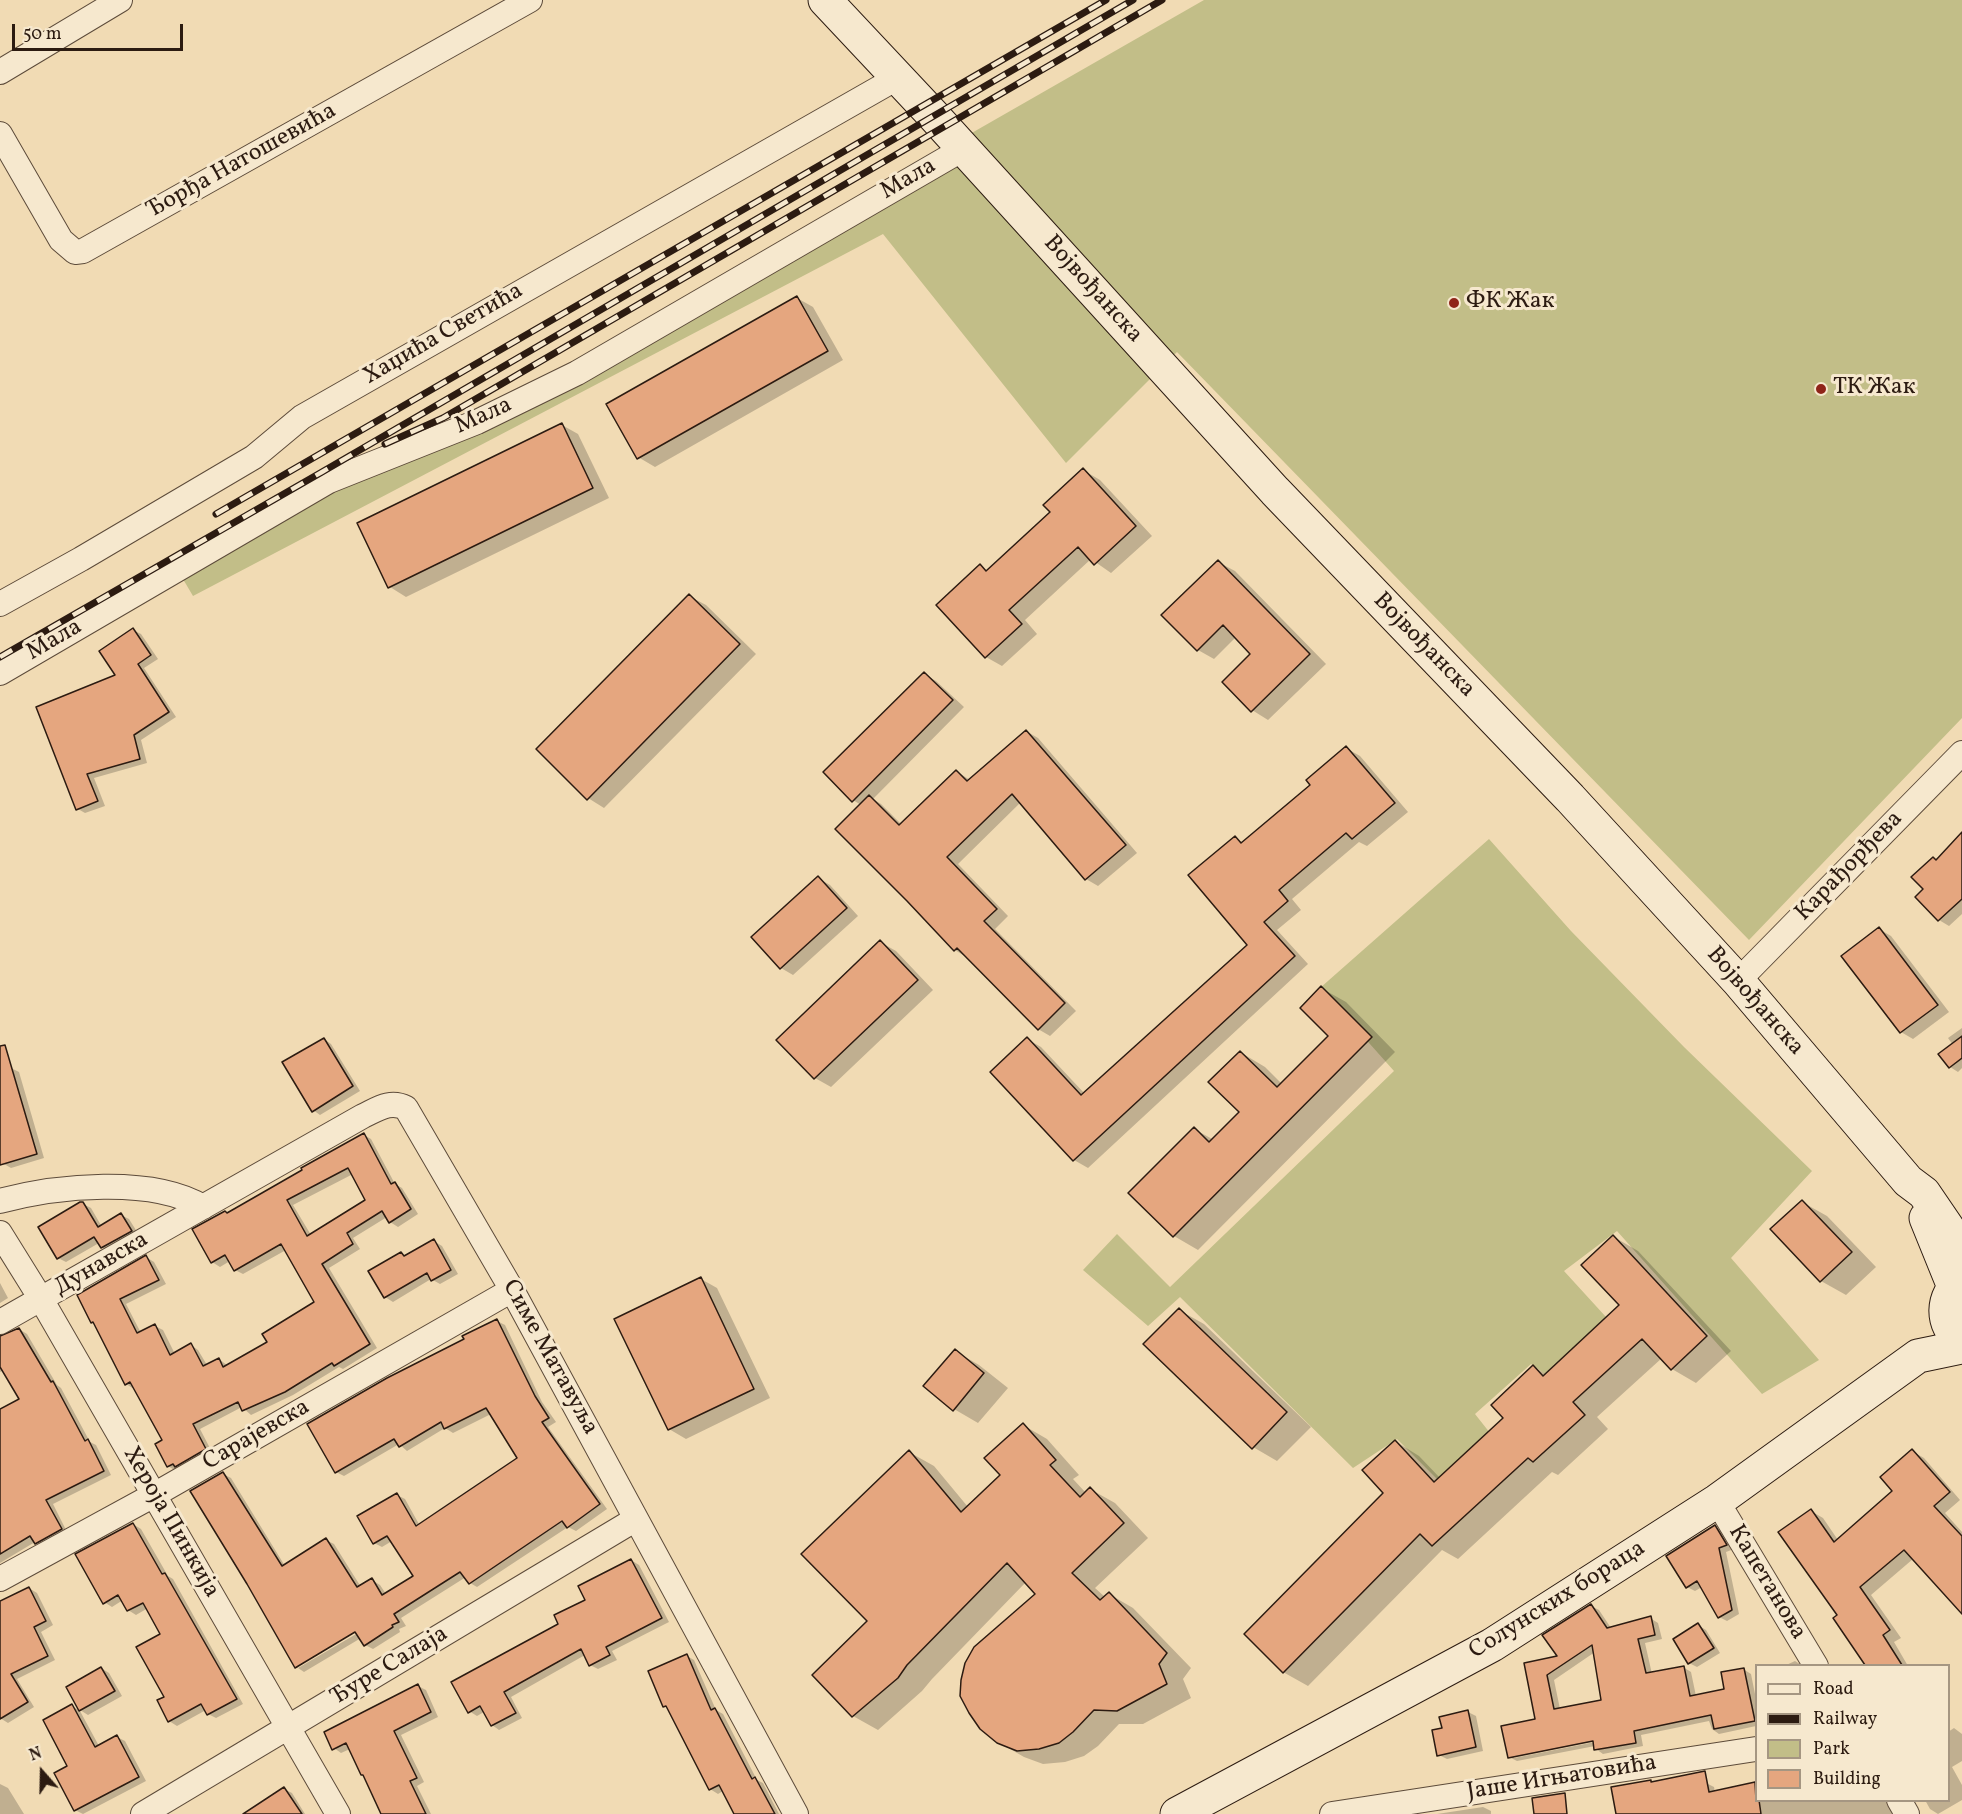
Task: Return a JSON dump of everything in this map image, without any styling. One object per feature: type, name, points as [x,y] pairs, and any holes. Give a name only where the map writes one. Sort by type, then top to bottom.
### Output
[{"type":"street","points":[[0,72],[120,0]]},
{"type":"street","name":"Ђорђа Натошевића","points":[[0,134],[61,240],[75,252],[83,251],[530,0]]},
{"type":"street","name":"Војвођанска","points":[[825,0],[933,115],[1275,491],[1570,798],[1738,981],[1908,1181],[1924,1193],[1962,1249]]},
{"type":"street","name":"Хаџића Светића","points":[[0,604],[254,457],[302,417],[897,78]]},
{"type":"street","name":"Мала","points":[[0,673],[329,481],[477,422],[577,373],[963,149]]},
{"type":"street","name":"Карађорђева","points":[[1738,981],[1962,753]]},
{"type":"street","name":"Симе Матавуља","points":[[203,1207],[363,1116],[384,1106],[399,1105],[406,1108],[512,1290],[796,1814]]},
{"type":"street","name":"Војвођанска","points":[[1908,1181],[1926,1217],[1954,1292],[1947,1321],[1951,1331],[1962,1341]]},
{"type":"street","points":[[0,1201],[40,1192],[110,1188],[151,1189],[189,1198],[203,1207]]},
{"type":"street","name":"Дунавска","points":[[0,1322],[203,1207]]},
{"type":"street","name":"Хероја Пинкија","points":[[0,1233],[41,1299],[338,1814]]},
{"type":"street","name":"Сарајевска","points":[[0,1579],[154,1496],[512,1290]]},
{"type":"street","name":"Солунских бораца","points":[[1918,1356],[1954,1292]]},
{"type":"street","name":"Солунских бораца","points":[[1177,1814],[1492,1645],[1717,1501],[1918,1356],[1962,1347]]},
{"type":"street","name":"Капетанова","points":[[1717,1501],[1815,1664]]},
{"type":"street","name":"Ђуре Салаја","points":[[143,1814],[636,1519]]},
{"type":"street","name":"Јаше Игњатовића","points":[[1332,1814],[1755,1749]]},
{"type":"green space","points":[[1204,0],[1962,0],[1962,718],[1749,940],[1177,352],[1066,463],[883,234],[193,596],[177,569],[418,450]]},
{"type":"green space","points":[[1489,839],[1571,931],[1684,1047],[1812,1171],[1731,1258],[1819,1360],[1762,1394],[1617,1231],[1564,1271],[1606,1317],[1545,1374],[1531,1364],[1475,1414],[1490,1433],[1437,1479],[1397,1439],[1353,1468],[1180,1297],[1148,1326],[1083,1270],[1117,1234],[1170,1287],[1394,1071],[1320,988]]},
{"type":"building","points":[[797,296],[828,351],[637,459],[606,404]]},
{"type":"building","points":[[562,423],[593,488],[388,588],[357,523]]},
{"type":"building","points":[[1083,468],[1136,526],[1094,565],[1078,547],[1009,610],[1022,624],[985,658],[936,605],[980,564],[986,571],[1050,512],[1043,505]]},
{"type":"building","points":[[1218,560],[1310,654],[1251,712],[1222,682],[1250,654],[1223,625],[1197,651],[1161,615]]},
{"type":"building","points":[[689,594],[740,644],[587,800],[536,749]]},
{"type":"building","points":[[133,628],[151,655],[138,664],[169,712],[134,735],[140,759],[87,774],[98,801],[76,810],[36,707],[115,675],[99,651]]},
{"type":"building","points":[[924,672],[953,700],[852,802],[823,772]]},
{"type":"building","points":[[1026,730],[1126,845],[1085,880],[1012,794],[947,857],[997,909],[984,921],[1065,1003],[1038,1030],[957,948],[954,951],[835,829],[869,795],[899,825],[956,770],[967,781]]},
{"type":"building","points":[[1346,746],[1395,803],[1352,839],[1346,833],[1279,890],[1288,901],[1264,922],[1295,956],[1073,1161],[990,1072],[1027,1037],[1081,1095],[1247,945],[1188,875],[1235,836],[1241,843],[1310,785],[1306,780]]},
{"type":"building","points":[[1962,832],[1962,899],[1938,921],[1915,897],[1923,889],[1911,877],[1933,857],[1936,860]]},
{"type":"building","points":[[818,876],[847,908],[780,969],[751,937]]},
{"type":"building","points":[[1879,927],[1938,1005],[1900,1033],[1841,956]]},
{"type":"building","points":[[880,940],[918,980],[814,1079],[776,1040]]},
{"type":"building","points":[[1321,986],[1372,1037],[1173,1237],[1128,1193],[1194,1127],[1209,1142],[1239,1112],[1208,1082],[1240,1051],[1277,1087],[1328,1036],[1300,1008]]},
{"type":"building","points":[[1962,1036],[1962,1058],[1949,1068],[1938,1054]]},
{"type":"building","points":[[324,1038],[353,1086],[312,1112],[282,1062]]},
{"type":"building","points":[[5,1045],[37,1154],[0,1165],[0,1046]]},
{"type":"building","points":[[364,1133],[391,1184],[395,1182],[411,1209],[389,1223],[382,1211],[347,1233],[353,1244],[322,1264],[370,1344],[334,1366],[332,1363],[285,1392],[242,1411],[238,1402],[193,1424],[206,1449],[175,1467],[173,1464],[167,1467],[155,1444],[162,1440],[130,1382],[125,1385],[77,1295],[146,1255],[159,1280],[120,1299],[137,1333],[155,1324],[170,1355],[191,1343],[203,1366],[219,1358],[223,1367],[267,1342],[262,1334],[314,1302],[281,1244],[234,1271],[225,1255],[211,1263],[192,1229],[225,1211],[227,1213],[302,1170],[301,1168]],"holes":[[[348,1168],[365,1200],[307,1236],[287,1200]]]},
{"type":"building","points":[[1802,1200],[1852,1252],[1820,1282],[1770,1229]]},
{"type":"building","points":[[83,1202],[98,1227],[121,1213],[132,1231],[101,1248],[94,1237],[57,1259],[38,1227]]},
{"type":"building","points":[[1613,1235],[1707,1336],[1671,1370],[1642,1339],[1573,1402],[1585,1415],[1533,1462],[1528,1458],[1432,1546],[1420,1534],[1283,1673],[1244,1634],[1383,1493],[1362,1470],[1395,1440],[1434,1482],[1503,1418],[1491,1405],[1533,1365],[1543,1376],[1619,1305],[1581,1265]]},
{"type":"building","points":[[434,1239],[451,1270],[431,1281],[427,1273],[384,1298],[368,1271],[401,1252],[404,1256]]},
{"type":"building","points":[[701,1277],[754,1389],[668,1430],[614,1319]]},
{"type":"building","points":[[1179,1308],[1287,1412],[1252,1449],[1143,1344]]},
{"type":"building","points":[[497,1319],[535,1396],[549,1418],[542,1422],[600,1504],[567,1528],[562,1521],[469,1584],[460,1572],[394,1614],[399,1622],[364,1646],[355,1632],[295,1668],[190,1491],[223,1472],[282,1566],[326,1538],[357,1587],[372,1578],[382,1595],[413,1576],[387,1536],[373,1544],[357,1516],[397,1493],[416,1526],[517,1458],[486,1408],[444,1429],[441,1422],[399,1447],[394,1439],[335,1473],[307,1424],[387,1378],[464,1339],[462,1336]]},
{"type":"building","points":[[19,1328],[51,1382],[53,1381],[85,1441],[88,1439],[104,1471],[46,1500],[62,1529],[35,1544],[30,1536],[0,1554],[0,1409],[19,1399],[0,1367],[0,1336]]},
{"type":"building","points":[[955,1349],[984,1373],[953,1411],[923,1386]]},
{"type":"building","points":[[1023,1423],[1056,1460],[1050,1465],[1080,1497],[1090,1487],[1124,1523],[1072,1573],[1100,1600],[1109,1592],[1167,1653],[1159,1664],[1167,1684],[1117,1711],[1094,1710],[1059,1743],[1039,1749],[1017,1751],[997,1743],[980,1729],[960,1696],[965,1663],[974,1647],[1035,1594],[1007,1563],[907,1665],[898,1678],[852,1717],[812,1675],[867,1621],[801,1554],[909,1450],[961,1512],[1000,1475],[984,1458]]},
{"type":"building","points":[[1912,1449],[1950,1492],[1934,1506],[1962,1536],[1962,1614],[1904,1550],[1860,1587],[1890,1630],[1883,1635],[1901,1664],[1864,1664],[1833,1618],[1837,1615],[1778,1532],[1811,1509],[1834,1542],[1892,1491],[1880,1477]]},
{"type":"building","points":[[133,1523],[162,1574],[165,1573],[237,1699],[207,1715],[201,1704],[168,1722],[157,1700],[164,1697],[136,1647],[160,1634],[143,1603],[127,1611],[118,1595],[103,1604],[75,1554]]},
{"type":"building","points":[[1715,1525],[1727,1545],[1719,1548],[1732,1610],[1718,1618],[1697,1581],[1686,1588],[1666,1556]]},
{"type":"building","points":[[631,1559],[662,1618],[606,1647],[610,1655],[589,1666],[581,1649],[504,1692],[516,1713],[491,1726],[480,1706],[468,1713],[451,1682],[558,1624],[554,1615],[585,1600],[578,1586]]},
{"type":"building","points":[[29,1587],[46,1621],[34,1627],[48,1656],[11,1674],[28,1702],[0,1719],[0,1601]]},
{"type":"building","points":[[1591,1604],[1607,1628],[1651,1616],[1655,1635],[1638,1639],[1646,1673],[1684,1666],[1690,1696],[1724,1689],[1721,1672],[1744,1668],[1755,1721],[1714,1729],[1711,1715],[1634,1731],[1636,1743],[1594,1750],[1593,1741],[1508,1758],[1501,1726],[1535,1719],[1524,1663],[1557,1656],[1542,1635]],"holes":[[[1592,1645],[1601,1700],[1554,1709],[1547,1675]]]},
{"type":"building","points":[[1698,1623],[1714,1648],[1688,1664],[1673,1639]]},
{"type":"building","points":[[687,1654],[711,1710],[715,1708],[752,1779],[755,1777],[775,1814],[734,1814],[719,1785],[709,1790],[666,1706],[663,1707],[648,1671]]},
{"type":"building","points":[[101,1667],[115,1691],[79,1711],[66,1687]]},
{"type":"building","points":[[418,1684],[431,1712],[394,1731],[417,1778],[410,1781],[426,1814],[381,1814],[346,1743],[332,1750],[324,1732]]},
{"type":"building","points":[[72,1704],[95,1747],[117,1735],[139,1777],[74,1811],[54,1773],[67,1766],[43,1720]]},
{"type":"building","points":[[1468,1710],[1476,1747],[1437,1756],[1432,1730],[1442,1728],[1439,1717]]},
{"type":"building","points":[[1705,1771],[1709,1792],[1755,1782],[1755,1802],[1759,1802],[1761,1814],[1616,1814],[1611,1787],[1651,1780],[1651,1782]]},
{"type":"building","points":[[284,1787],[302,1814],[243,1814]]},
{"type":"building","points":[[1565,1793],[1567,1814],[1534,1814],[1532,1798]]},
{"type":"railway","points":[[216,514],[1106,0]]},
{"type":"railway","points":[[0,657],[1133,0]]},
{"type":"railway","points":[[385,444],[443,418],[1162,0]]},
{"type":"place","name":"ФК Жак","points":[[1454,303]]},
{"type":"place","name":"ТК Жак","points":[[1821,389]]}]
